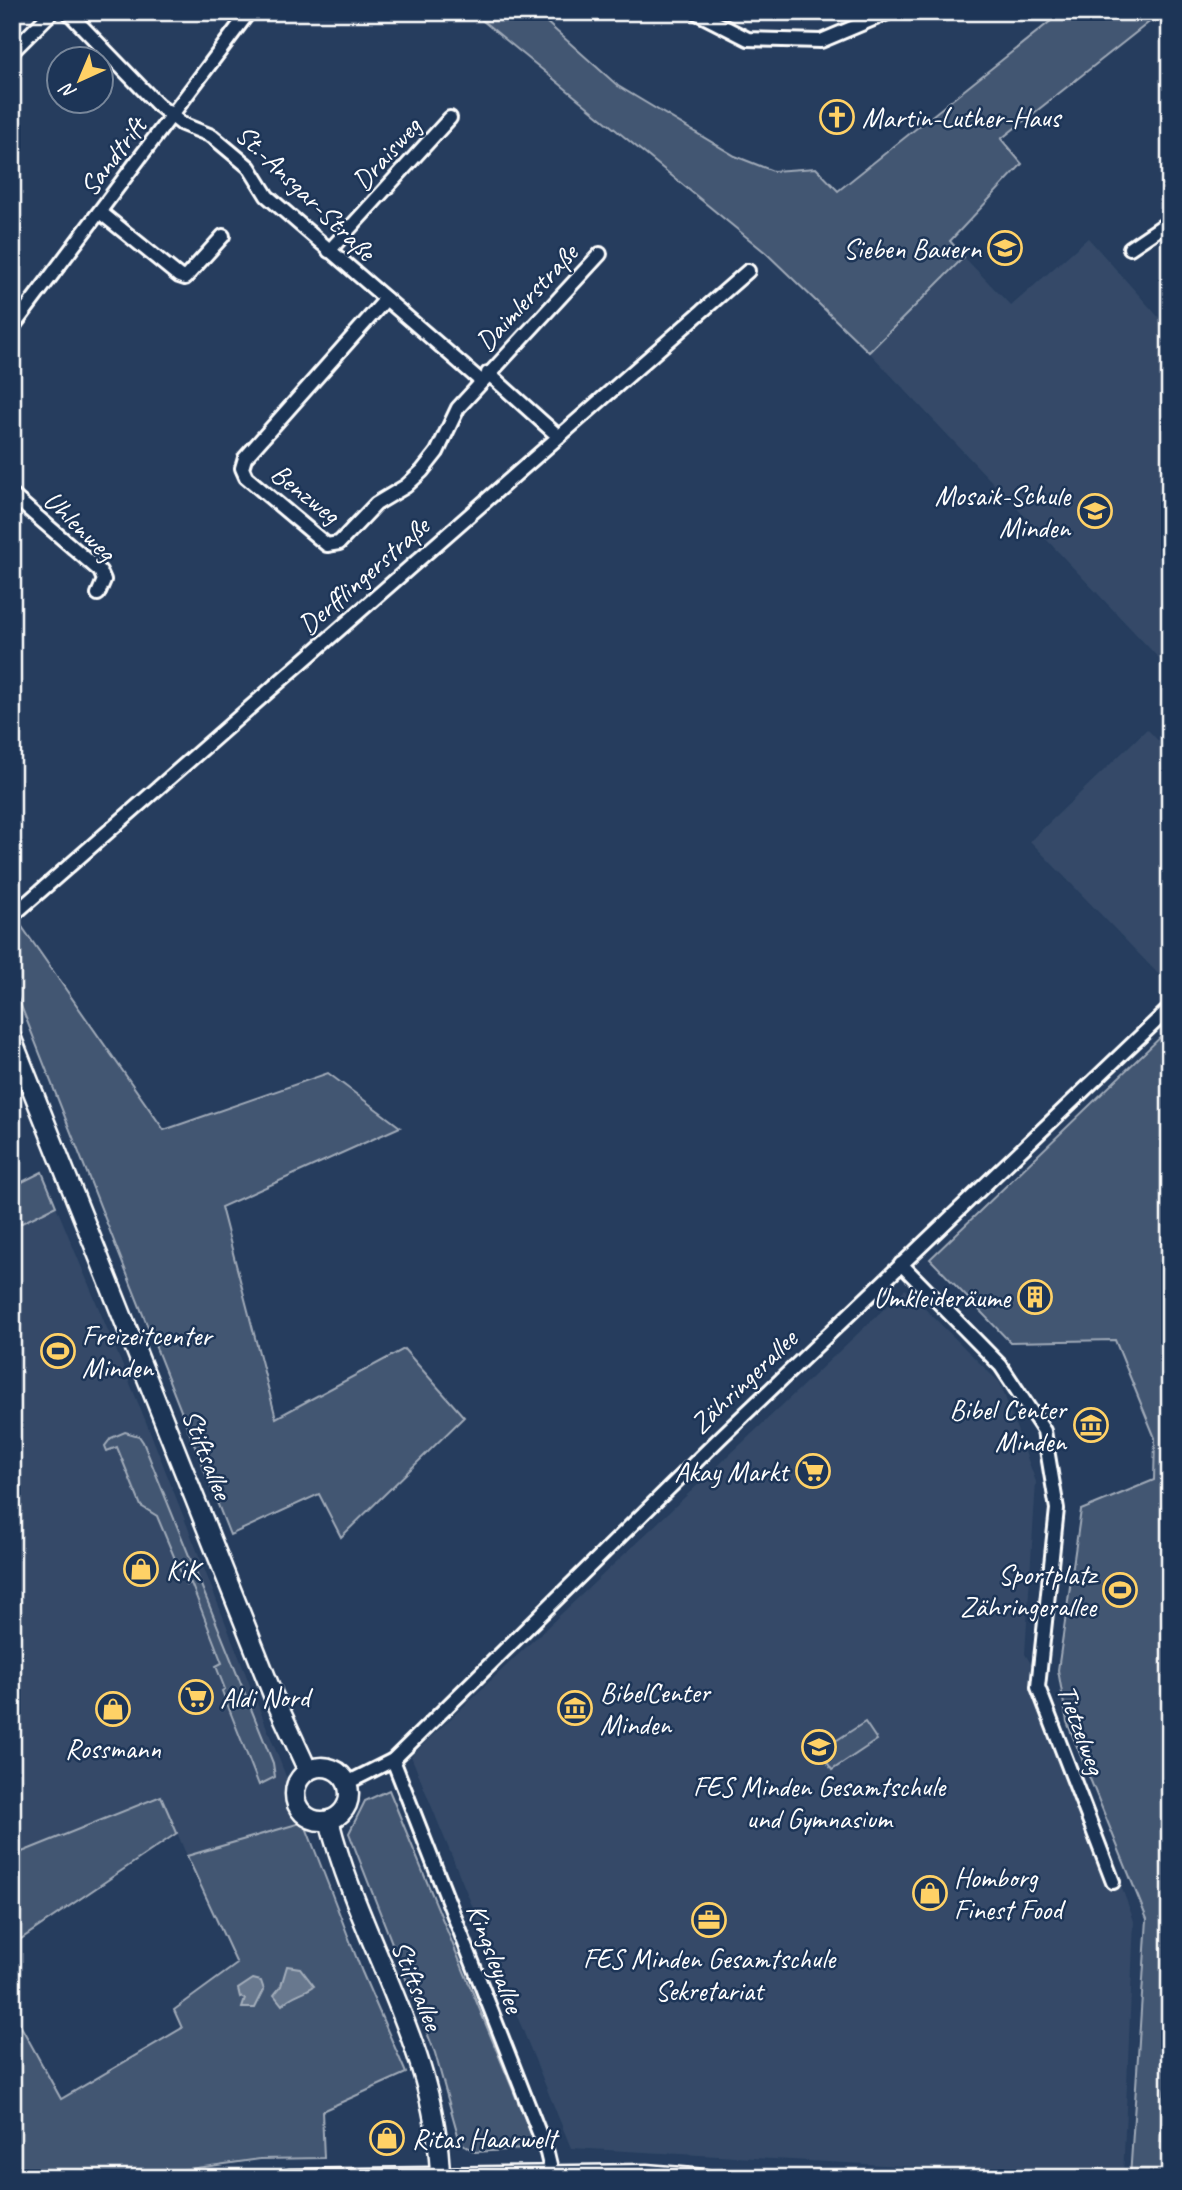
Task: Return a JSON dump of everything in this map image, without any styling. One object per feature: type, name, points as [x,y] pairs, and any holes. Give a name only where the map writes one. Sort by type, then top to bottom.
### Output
[{"type":"main road","name":"Stiftsallee","points":[[14,1049],[155,1391],[273,1695],[308,1771]]},
{"type":"main road","points":[[330,1768],[347,1783],[346,1806],[329,1820],[306,1815],[297,1802],[297,1784],[308,1771],[330,1768]]},
{"type":"main road","name":"Stiftsallee","points":[[329,1820],[373,1947],[416,2050],[432,2107],[440,2176]]},
{"type":"street","points":[[12,52],[52,12]]},
{"type":"street","name":"St.-Ansgar-Straße","points":[[68,12],[120,68],[173,117],[212,136],[249,167],[267,196],[330,251],[558,436]]},
{"type":"street","name":"Sandtrift","points":[[12,328],[173,117],[249,12]]},
{"type":"street","points":[[695,12],[748,39],[821,41],[890,12]]},
{"type":"street","name":"Draisweg","points":[[330,251],[450,118]]},
{"type":"street","points":[[100,212],[179,276],[185,278],[223,236]]},
{"type":"street","points":[[1129,248],[1170,221]]},
{"type":"street","name":"Daimlerstraße","points":[[484,377],[600,254]]},
{"type":"street","name":"Derfflingerstraße","points":[[12,916],[748,271]]},
{"type":"street","name":"Benzweg","points":[[386,299],[245,458],[242,468],[246,477],[327,545],[339,543],[366,513],[406,486],[422,471],[437,452],[451,418],[484,377]]},
{"type":"street","name":"Uhlenweg","points":[[12,495],[100,571],[104,580],[98,594]]},
{"type":"street","name":"Zähringerallee","points":[[347,1783],[393,1760],[901,1264],[1170,1008]]},
{"type":"street","name":"Tietzelweg","points":[[901,1264],[1002,1366],[1044,1431],[1057,1509],[1038,1687],[1113,1882]]},
{"type":"street","name":"Kingsleyallee","points":[[393,1760],[547,2153],[552,2174]]},
{"type":"street","points":[[289,2178],[646,2173],[705,2178]]},
{"type":"shaded area","points":[[472,12],[535,12],[618,86],[735,156],[773,171],[816,168],[838,191],[1062,12],[1162,12],[1001,139],[1022,164],[950,241],[964,257],[869,352],[766,253]]},
{"type":"shaded area","name":"Mosaik-Schule Minden","points":[[1088,238],[1170,330],[1170,670],[869,352],[964,257],[1011,306]]},
{"type":"shaded area","points":[[1147,729],[1170,753],[1170,979],[1166,982],[1030,841]]},
{"type":"shaded area","points":[[18,921],[164,1130],[328,1073],[400,1127],[221,1207],[276,1418],[404,1349],[464,1417],[341,1537],[319,1494],[230,1535],[12,983],[12,926]]},
{"type":"shaded area","name":"Sportplatz Zähringerallee","points":[[1170,1028],[1170,2178],[1130,2178],[1147,1919],[1067,1722],[1058,1670],[1081,1510],[1154,1480],[1155,1438],[1115,1340],[1010,1342],[930,1259]]},
{"type":"shaded area","points":[[42,1172],[56,1206],[12,1228],[12,1187]]},
{"type":"shaded area","points":[[56,1206],[149,1429],[304,1822],[187,1856],[161,1796],[12,1856],[12,1228]]},
{"type":"shaded area","points":[[905,1289],[1000,1383],[1036,1482],[1025,1654],[1052,1698],[1134,1921],[1123,2178],[571,2148],[411,1756]]},
{"type":"shaded area","points":[[125,1432],[139,1436],[143,1442],[273,1763],[275,1777],[259,1785],[222,1691],[225,1689],[216,1666],[222,1663],[191,1583],[186,1585],[157,1516],[141,1506],[117,1447],[107,1451],[105,1446],[111,1438]]},
{"type":"shaded area","points":[[865,1722],[877,1740],[832,1770],[820,1751]]},
{"type":"shaded area","points":[[389,1790],[537,2148],[475,2152],[460,2142],[435,2053],[349,1833],[365,1801]]},
{"type":"shaded area","points":[[161,1796],[177,1833],[12,1945],[12,1856]]},
{"type":"shaded area","points":[[304,1822],[362,1972],[406,2073],[322,2111],[324,2158],[260,2159],[126,2178],[12,2178],[12,2010],[61,2099],[182,2028],[174,2010],[237,1964],[187,1856]]},
{"type":"shaded area","points":[[287,1966],[300,1968],[314,1986],[282,2005],[274,1995],[281,1986]]},
{"type":"shaded area","points":[[253,1979],[261,1981],[264,1990],[255,2008],[242,2008],[245,1999],[240,1997],[238,1989]]},
{"type":"shaded area","points":[[1170,2087],[1170,2156],[1166,2143],[1160,2142],[1165,2090]]},
{"type":"place","name":"Martin-Luther-Haus","points":[[837,117]]},
{"type":"place","name":"Sieben Bauern","points":[[1005,248]]},
{"type":"place","name":"Mosaik-Schule Minden","points":[[1095,511]]},
{"type":"place","name":"Umkleideräume","points":[[1035,1297]]},
{"type":"place","name":"Freizeitcenter Minden","points":[[58,1351]]},
{"type":"place","name":"Bibel Center Minden","points":[[1091,1425]]},
{"type":"place","name":"Akay Markt","points":[[813,1471]]},
{"type":"place","name":"KiK","points":[[141,1569]]},
{"type":"place","name":"Sportplatz Zähringerallee","points":[[1120,1590]]},
{"type":"place","name":"Aldi Nord","points":[[196,1697]]},
{"type":"place","name":"BibelCenter Minden","points":[[575,1708]]},
{"type":"place","name":"Rossmann","points":[[113,1709]]},
{"type":"place","name":"FES Minden Gesamtschule und Gymnasium","points":[[819,1747]]},
{"type":"place","name":"Homborg Finest Food","points":[[930,1893]]},
{"type":"place","name":"FES Minden Gesamtschule Sekretariat","points":[[709,1920]]},
{"type":"place","name":"Ritas Haarwelt","points":[[387,2138]]}]
